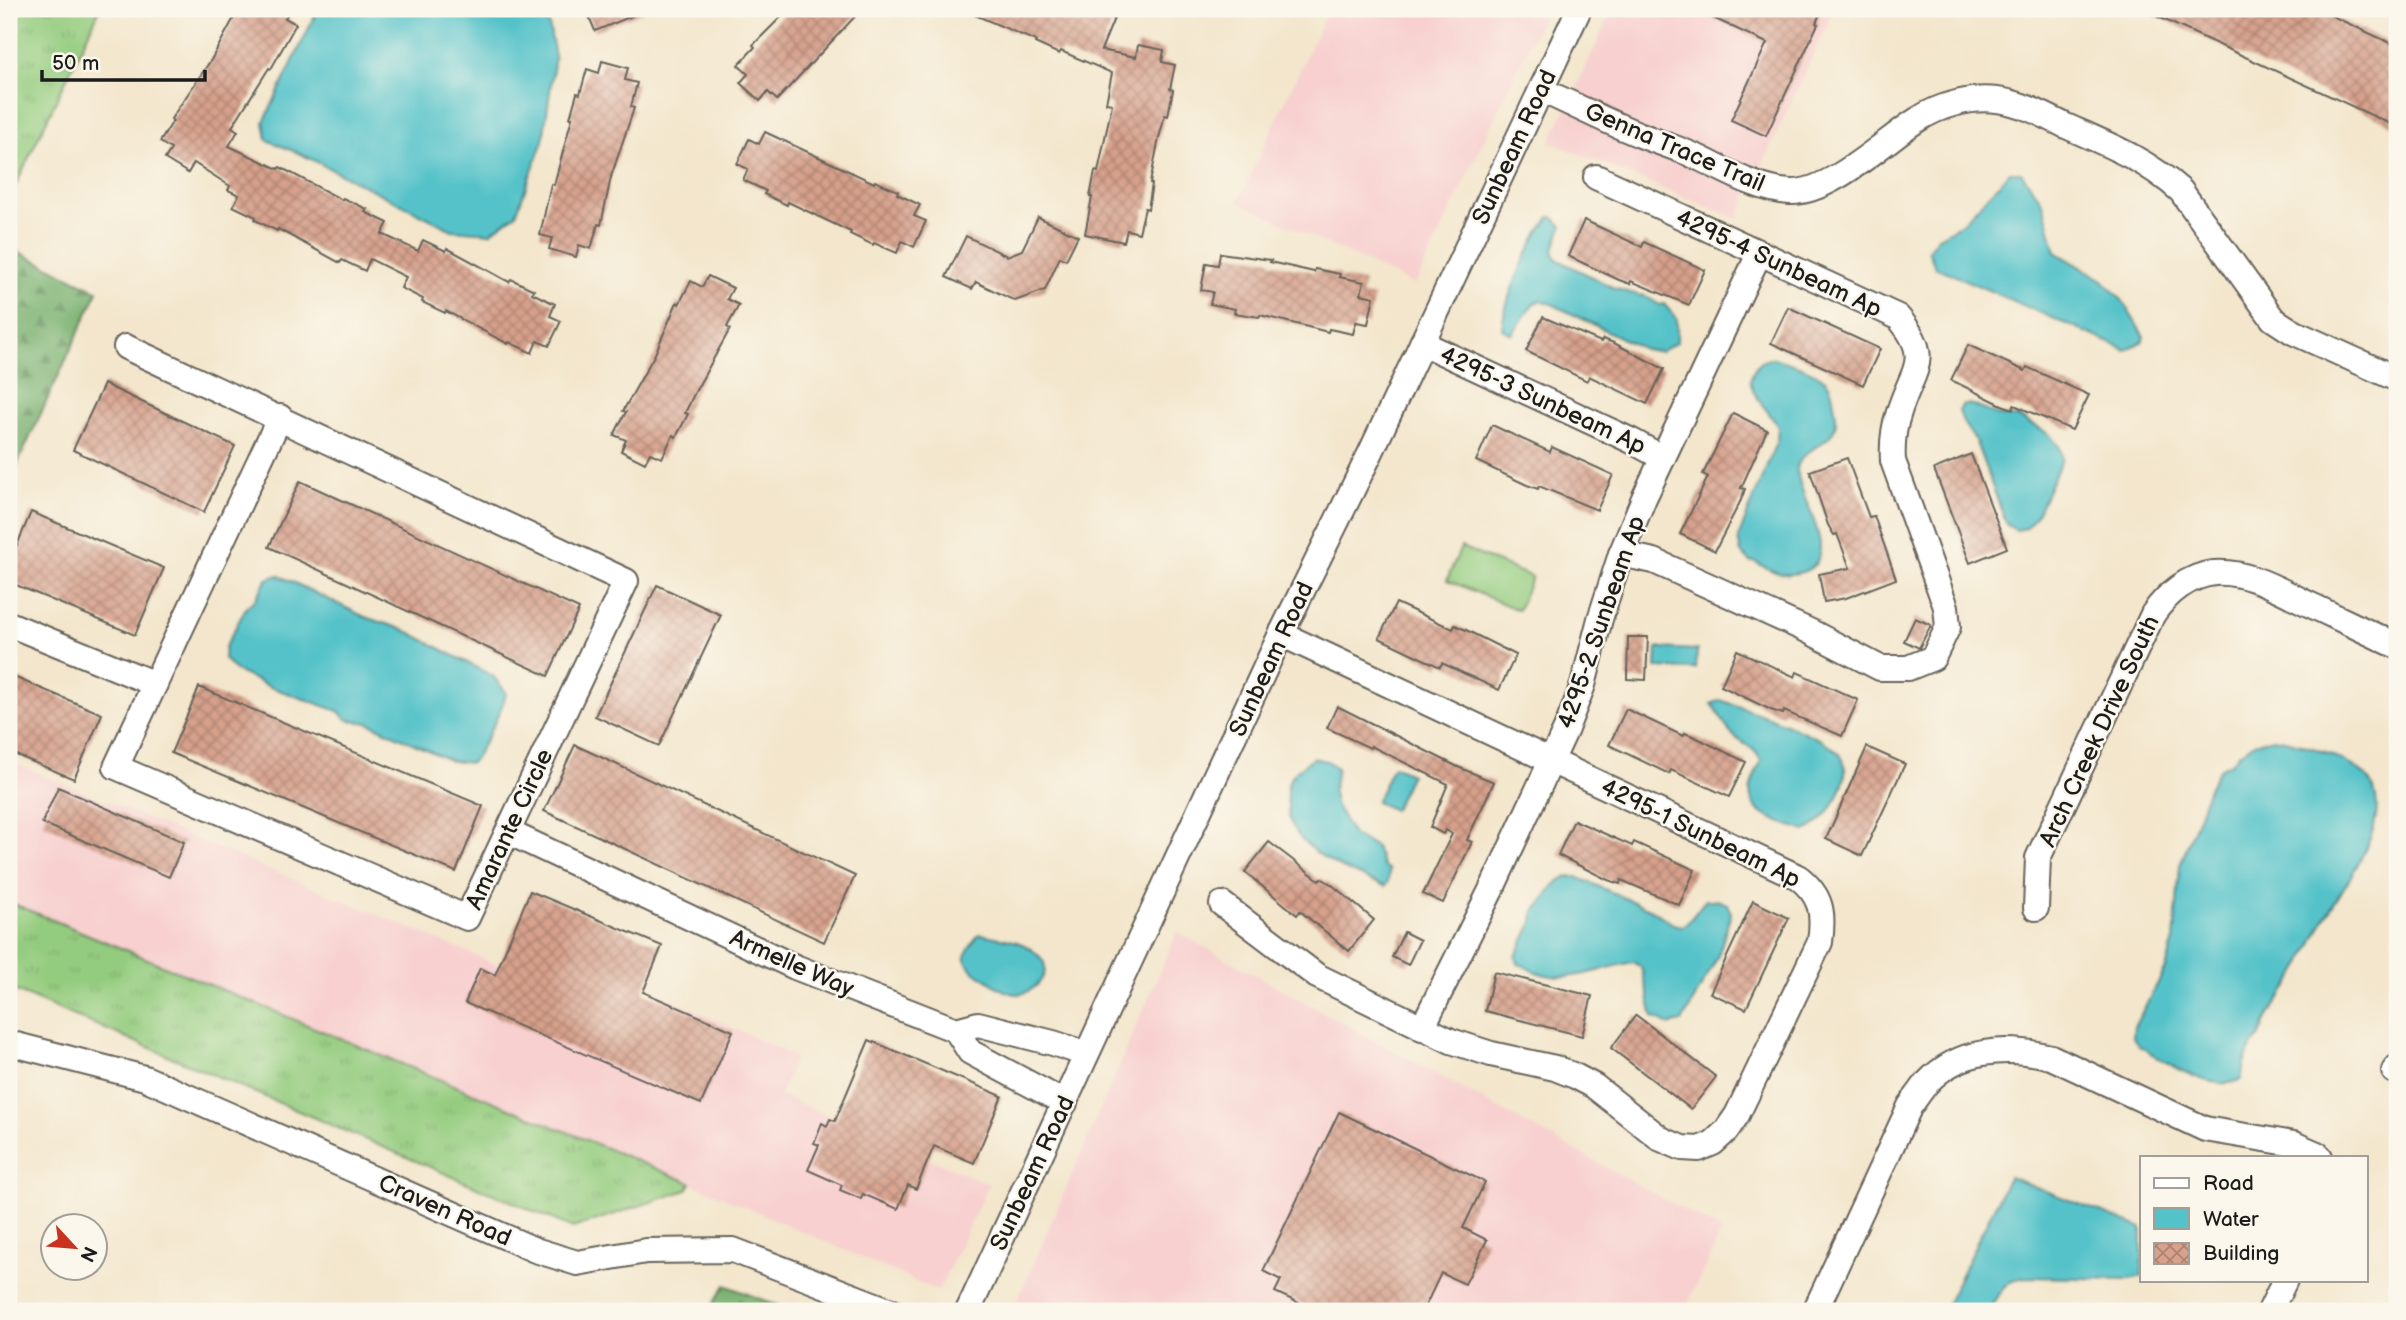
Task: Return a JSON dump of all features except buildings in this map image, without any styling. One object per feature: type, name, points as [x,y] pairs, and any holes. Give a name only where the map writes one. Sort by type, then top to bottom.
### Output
[{"type":"street","name":"Sunbeam Road","points":[[968,1311],[1281,634],[1370,454],[1579,9]]},
{"type":"street","name":"Genna Trace Trail","points":[[1541,90],[1637,134],[1668,144],[1769,188],[1792,192],[1811,189],[1832,181],[1939,107],[1971,100],[1997,100],[2022,105],[2138,159],[2161,173],[2181,191],[2273,319],[2293,332],[2397,379]]},
{"type":"street","name":"4295-4 Sunbeam Ap","points":[[1596,177],[1898,317],[1912,334],[1917,351],[1917,368],[1899,412],[1892,440],[1893,461],[1946,607],[1948,627],[1933,658],[1908,668],[1880,668],[1810,631],[1654,561],[1621,554]]},
{"type":"street","name":"4295-2 Sunbeam Ap","points":[[1422,1028],[1494,884],[1550,761],[1583,685],[1621,554],[1644,498],[1759,254]]},
{"type":"street","name":"4295-3 Sunbeam Ap","points":[[1422,343],[1663,458]]},
{"type":"street","points":[[126,347],[280,417]]},
{"type":"street","name":"Amarante Circle","points":[[280,417],[626,581],[467,918],[116,767],[280,417]]},
{"type":"street","name":"Arch Creek Drive South","points":[[2036,908],[2038,859],[2153,614],[2164,598],[2181,585],[2213,573],[2260,581],[2397,646]]},
{"type":"street","points":[[9,624],[155,684]]},
{"type":"street","name":"4295-1 Sunbeam Ap","points":[[1222,904],[1317,976],[1451,1041],[1492,1054],[1555,1068],[1575,1076],[1594,1086],[1661,1139],[1682,1148],[1699,1149],[1713,1143],[1737,1115],[1820,942],[1821,905],[1809,886],[1798,877],[1281,634]]},
{"type":"street","name":"Armelle Way","points":[[508,832],[795,967],[956,1030],[978,1024],[1086,1054]]},
{"type":"street","points":[[956,1030],[970,1052],[1065,1103]]},
{"type":"street","name":"Craven Road","points":[[9,1043],[145,1078],[535,1250],[577,1263],[646,1251],[733,1250],[891,1311]]},
{"type":"street","points":[[1815,1311],[1910,1106],[1927,1082],[1949,1066],[1972,1055],[2002,1049],[2051,1057],[2205,1129],[2294,1144],[2319,1156]]},
{"type":"street","points":[[2270,1311],[2284,1282]]},
{"type":"shaded area","points":[[1316,9],[1546,9],[1415,285],[1238,202],[1326,14]]},
{"type":"shaded area","points":[[1613,9],[1834,9],[1737,219],[1550,142]]},
{"type":"shaded area","points":[[9,761],[639,1024],[657,992],[795,1057],[780,1095],[989,1184],[938,1291],[691,1183],[9,902]]},
{"type":"shaded area","points":[[1177,932],[1722,1231],[1684,1311],[1013,1311]]},
{"type":"green space","points":[[20,9],[100,9],[9,199],[9,33]]},
{"type":"green space","points":[[9,247],[98,291],[9,482]]},
{"type":"green space","points":[[1461,547],[1532,577],[1518,610],[1447,580]]},
{"type":"green space","points":[[9,902],[691,1183],[687,1190],[573,1228],[9,988]]},
{"type":"green space","points":[[725,1285],[791,1311],[709,1311]]},
{"type":"water","points":[[318,9],[546,9],[555,56],[543,141],[516,214],[490,233],[452,230],[303,155],[267,140],[264,122]]},
{"type":"water","points":[[2010,172],[2021,172],[2043,203],[2056,252],[2103,280],[2122,300],[2144,337],[2143,341],[2126,350],[1935,267],[1928,250],[1937,238],[1962,223]]},
{"type":"water","points":[[1550,217],[1562,226],[1553,252],[1558,260],[1614,288],[1643,295],[1660,305],[1664,304],[1677,319],[1677,342],[1660,352],[1644,349],[1552,304],[1540,301],[1534,303],[1512,334],[1502,329],[1516,278],[1540,230]]},
{"type":"water","points":[[1772,358],[1803,368],[1825,380],[1831,391],[1836,417],[1832,434],[1798,464],[1799,480],[1815,524],[1820,552],[1816,563],[1805,571],[1791,574],[1778,573],[1751,562],[1741,553],[1738,538],[1777,440],[1778,427],[1756,396],[1751,383],[1752,373],[1760,362]]},
{"type":"water","points":[[1970,404],[1997,415],[2020,418],[2049,434],[2060,448],[2062,459],[2038,512],[2027,528],[2016,530],[2007,525],[1975,440],[1959,411],[1962,406]]},
{"type":"water","points":[[278,575],[365,617],[405,630],[493,676],[506,692],[505,698],[492,729],[471,763],[451,761],[369,723],[348,720],[338,711],[270,687],[236,671],[224,659],[225,647],[247,606],[255,600],[267,579]]},
{"type":"water","points":[[1657,648],[1697,650],[1696,669],[1656,668]]},
{"type":"water","points":[[1720,700],[1804,732],[1821,740],[1841,756],[1845,769],[1842,788],[1830,810],[1818,823],[1806,831],[1768,817],[1754,805],[1751,787],[1761,761],[1756,752],[1731,733],[1711,704]]},
{"type":"water","points":[[2273,738],[2330,754],[2358,770],[2374,789],[2377,805],[2375,821],[2363,855],[2327,915],[2297,973],[2273,1008],[2260,1036],[2248,1053],[2241,1079],[2216,1083],[2189,1074],[2139,1046],[2133,1037],[2134,1027],[2166,968],[2174,940],[2180,865],[2210,785],[2219,769],[2231,763],[2239,753],[2254,743]]},
{"type":"water","points":[[1314,758],[1327,761],[1337,768],[1333,791],[1335,804],[1353,835],[1376,847],[1383,866],[1389,870],[1385,886],[1330,862],[1305,843],[1296,832],[1289,817],[1287,788],[1295,772]]},
{"type":"water","points":[[1393,766],[1411,774],[1394,810],[1376,802]]},
{"type":"water","points":[[1567,877],[1577,877],[1652,910],[1673,924],[1683,926],[1706,900],[1727,904],[1731,913],[1718,956],[1682,1022],[1669,1025],[1653,1017],[1641,967],[1634,962],[1564,977],[1539,973],[1518,964],[1516,956],[1533,922],[1534,911],[1555,884]]},
{"type":"water","points":[[979,934],[1017,942],[1034,951],[1045,967],[1045,973],[1038,984],[1028,991],[1012,993],[996,986],[972,969],[968,965],[966,955]]},
{"type":"water","points":[[2009,1177],[2140,1227],[2140,1276],[2129,1279],[2025,1277],[2006,1285],[1989,1311],[1943,1311]]}]
